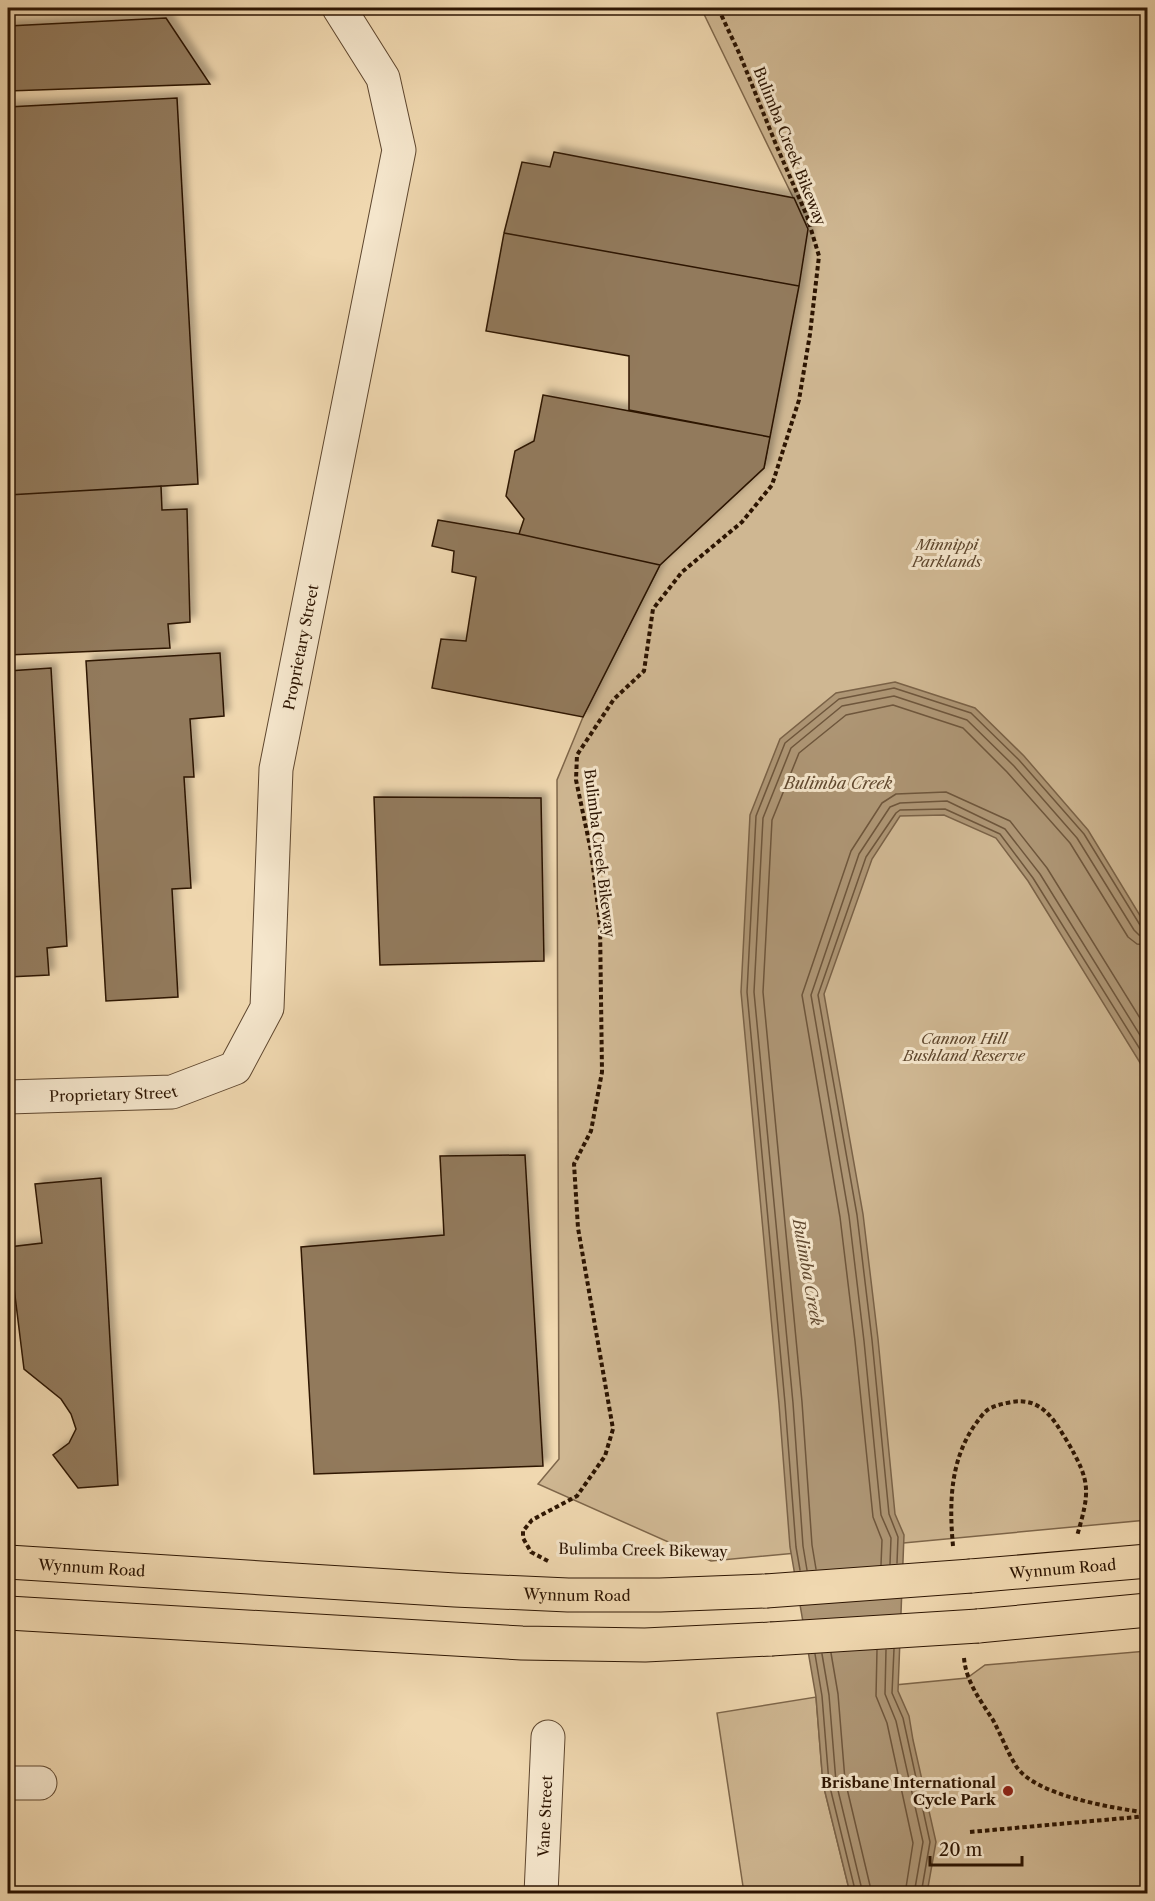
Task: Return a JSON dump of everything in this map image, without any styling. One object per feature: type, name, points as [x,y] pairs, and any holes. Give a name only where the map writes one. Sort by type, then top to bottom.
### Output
[{"type":"main road","name":"Wynnum Road","points":[[8,1562],[455,1590],[568,1595],[660,1595],[766,1592],[1148,1561]]},
{"type":"main road","points":[[8,1613],[522,1643],[645,1645],[978,1626],[1148,1610]]},
{"type":"street","name":"Proprietary Street","points":[[8,1097],[172,1092],[235,1068],[267,1008],[276,768],[399,150],[383,78],[339,8]]},
{"type":"street","name":"Vane Street","points":[[541,1893],[548,1737]]},
{"type":"street","points":[[8,1783],[40,1783]]},
{"type":"path","name":"Bulimba Creek Bikeway","points":[[551,1562],[531,1552],[523,1538],[523,1531],[532,1520],[577,1496],[605,1456],[613,1429],[578,1228],[574,1164],[591,1131],[602,1072],[600,924],[591,851],[576,780],[577,754],[614,699],[644,671],[652,609],[682,572],[742,522],[772,485],[799,400],[818,267],[819,256],[807,216],[718,8]]},
{"type":"path","points":[[970,1832],[1148,1816]]},
{"type":"green space","name":"Minnippi Parklands","points":[[701,8],[1147,8],[1147,1520],[711,1561],[538,1484],[559,1459],[557,780],[583,717],[660,565],[764,468],[806,224]]},
{"type":"green space","name":"Brisbane International Cycle Park","points":[[1147,1651],[1147,1893],[884,1893],[853,1689],[967,1678],[985,1665]]},
{"type":"green space","points":[[816,1697],[823,1784],[850,1893],[744,1893],[717,1713]]},
{"type":"water","name":"Bulimba Creek","points":[[895,682],[975,708],[1024,756],[1088,830],[1147,927],[1147,1074],[1028,881],[996,838],[944,815],[900,816],[872,859],[824,994],[863,1214],[895,1514],[904,1535],[898,1691],[909,1716],[936,1842],[927,1893],[850,1893],[823,1784],[816,1697],[790,1547],[741,992],[750,815],[780,739],[836,693]]},
{"type":"building","points":[[166,18],[210,84],[8,91],[8,26]]},
{"type":"building","points":[[177,98],[198,484],[8,495],[8,107]]},
{"type":"building","points":[[554,152],[794,198],[808,229],[799,286],[504,233],[522,162],[550,167]]},
{"type":"building","points":[[504,233],[799,286],[770,437],[629,410],[629,356],[486,331]]},
{"type":"building","points":[[543,395],[770,437],[764,468],[660,565],[519,534],[524,519],[506,496],[515,451],[534,441]]},
{"type":"building","points":[[161,486],[162,510],[187,509],[190,622],[168,624],[170,648],[8,655],[8,495]]},
{"type":"building","points":[[438,520],[519,534],[660,565],[583,717],[432,688],[441,639],[466,641],[476,577],[452,572],[454,551],[432,546]]},
{"type":"building","points":[[220,653],[224,716],[190,719],[194,777],[184,777],[191,888],[172,889],[178,997],[106,1001],[86,661]]},
{"type":"building","points":[[51,668],[67,946],[47,948],[49,975],[8,977],[8,671]]},
{"type":"building","points":[[374,797],[541,798],[544,961],[380,965]]},
{"type":"building","points":[[525,1155],[543,1466],[314,1474],[301,1247],[444,1235],[440,1156]]},
{"type":"building","points":[[101,1178],[118,1485],[78,1488],[53,1455],[69,1443],[76,1429],[71,1414],[61,1399],[24,1369],[9,1247],[42,1243],[35,1184]]},
{"type":"place","name":"Brisbane International Cycle Park","points":[[1008,1791]]},
{"type":"park label","name":"Cannon Hill Bushland Reserve","points":[[964,1046]]}]
